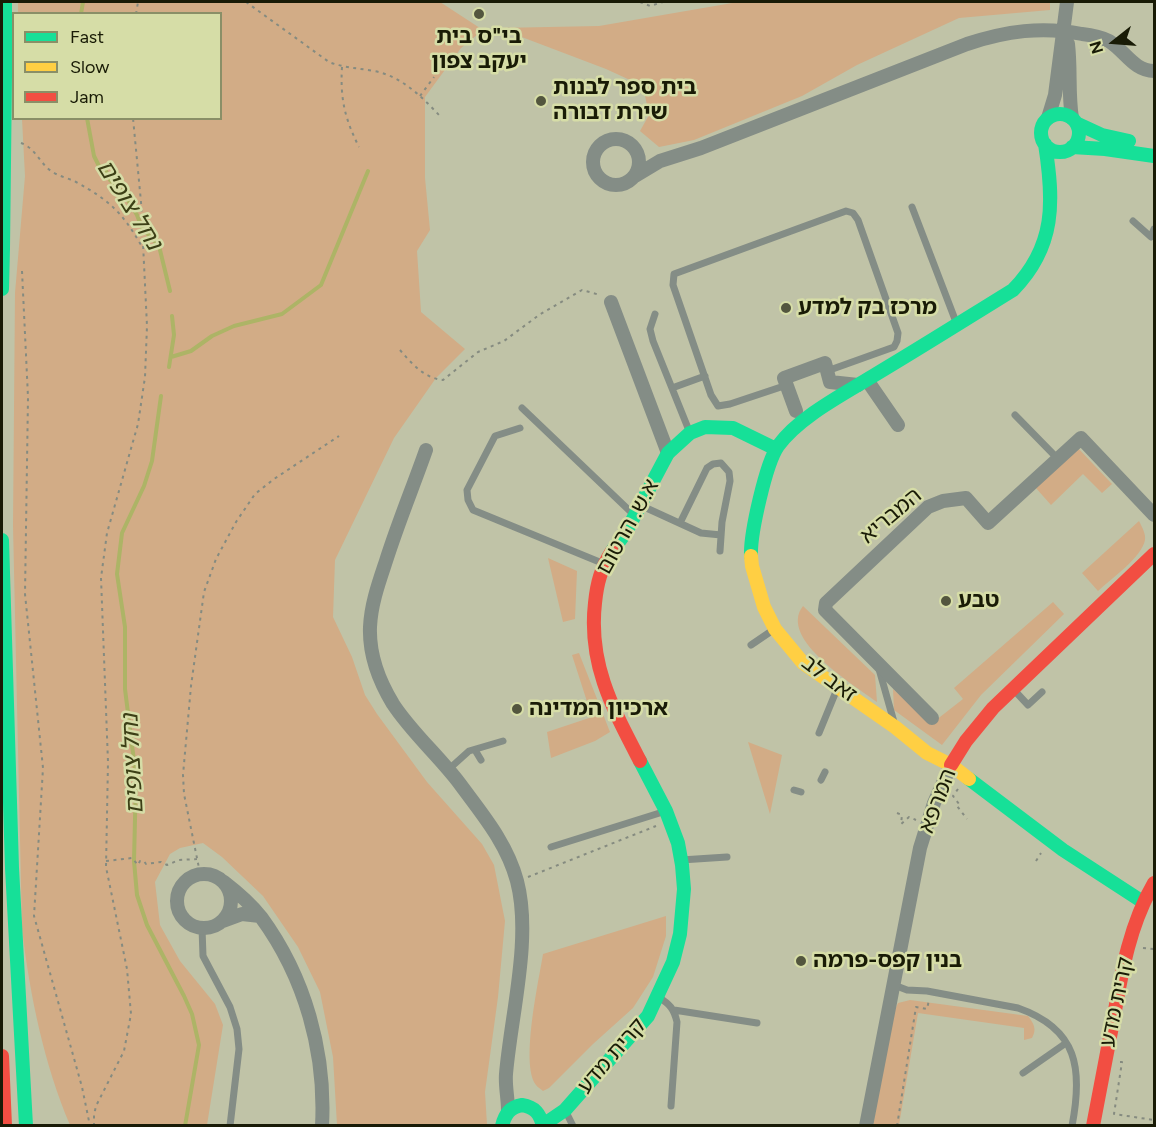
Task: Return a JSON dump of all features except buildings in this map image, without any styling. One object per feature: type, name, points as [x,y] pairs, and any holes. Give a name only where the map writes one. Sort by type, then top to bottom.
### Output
[{"type":"main road","points":[[2,289],[5,2]]},
{"type":"main road","points":[[690,433],[705,427],[733,428],[776,449],[787,435],[825,406],[1013,290],[1031,272],[1047,233],[1050,189],[1042,127],[1048,118],[1060,114],[1102,135],[1154,154]]},
{"type":"main road","points":[[1050,189],[1056,171],[1078,136],[1074,121]]},
{"type":"main road","points":[[1045,144],[1055,151],[1105,149],[1154,154]]},
{"type":"main road","name":"א.ש. הרטום","points":[[658,997],[673,962],[680,934],[684,889],[681,860],[678,843],[666,811],[620,723],[601,675],[594,649],[593,603],[597,580],[604,563],[638,511],[668,453],[690,433]]},
{"type":"main road","name":"זאב לב","points":[[776,449],[758,505],[750,548],[757,588],[775,629],[803,663],[895,727],[924,738],[936,747],[951,765],[1063,850],[1143,902]]},
{"type":"main road","points":[[2,540],[12,868],[27,1125]]},
{"type":"main road","name":"המרפא","points":[[951,765],[977,726],[1012,688],[1155,554]]},
{"type":"main road","points":[[2,635],[6,664]]},
{"type":"main road","name":"קרית מדע","points":[[1093,1125],[1132,932],[1143,902],[1155,883]]},
{"type":"main road","name":"קרית מדע","points":[[542,1121],[564,1111],[648,1016],[658,997]]},
{"type":"main road","points":[[2,1056],[5,1125]]},
{"type":"main road","points":[[502,1125],[504,1118],[514,1107],[531,1106],[542,1121]]},
{"type":"street","points":[[1048,118],[1056,95],[1067,2]]},
{"type":"street","points":[[635,176],[640,162],[638,154],[629,141],[613,138],[599,145],[593,159],[596,175],[608,184],[623,184],[660,161],[701,148],[985,38],[1016,31],[1065,31],[1106,39],[1136,66],[1155,71]]},
{"type":"street","points":[[1065,31],[1069,55],[1069,103],[1074,121]]},
{"type":"street","points":[[638,154],[660,161]]},
{"type":"street","points":[[612,302],[668,453]]},
{"type":"street","points":[[796,411],[784,378],[825,363],[830,382],[862,383],[898,425]]},
{"type":"street","name":"המבריא","points":[[932,718],[825,610],[826,603],[928,507],[943,501],[966,498],[988,523],[1081,438],[1155,515]]},
{"type":"street","points":[[426,450],[372,605],[370,627],[372,650],[384,686],[394,705],[449,769],[502,842],[517,880],[522,926],[506,1084],[514,1107]]},
{"type":"street","name":"המרפא","points":[[866,1125],[927,824],[951,765]]},
{"type":"street","points":[[224,882],[232,897],[228,914],[217,926],[202,928],[186,921],[180,914],[177,897],[185,881],[200,873],[209,874],[224,882],[260,916],[288,960],[311,1021],[319,1053],[323,1099],[322,1125]]},
{"type":"street","points":[[223,921],[242,914],[260,916]]},
{"type":"lane","points":[[912,207],[957,325]]},
{"type":"lane","points":[[787,385],[718,406],[673,285],[674,274],[846,211],[853,213],[858,220],[898,333],[894,347],[827,371]]},
{"type":"lane","points":[[1133,221],[1151,237],[1155,229]]},
{"type":"lane","points":[[655,314],[650,329],[653,341],[690,433]]},
{"type":"lane","points":[[672,388],[705,376]]},
{"type":"lane","points":[[522,408],[638,511],[680,523],[701,533],[721,535]]},
{"type":"lane","points":[[1015,415],[1058,459]]},
{"type":"lane","points":[[520,428],[495,436],[467,490],[468,500],[473,510],[604,563]]},
{"type":"lane","points":[[680,523],[707,468],[721,463],[729,472],[730,481],[720,551]]},
{"type":"lane","points":[[751,645],[775,629]]},
{"type":"lane","points":[[877,662],[895,727]]},
{"type":"lane","points":[[819,734],[837,688]]},
{"type":"lane","points":[[1012,688],[1028,705],[1042,692]]},
{"type":"lane","points":[[449,769],[469,751],[502,741]]},
{"type":"lane","points":[[475,750],[481,760]]},
{"type":"lane","points":[[821,780],[825,772]]},
{"type":"lane","points":[[551,847],[666,811]]},
{"type":"lane","points":[[681,860],[726,857]]},
{"type":"lane","points":[[202,928],[203,956],[230,1007],[237,1029],[239,1049],[230,1125]]},
{"type":"lane","points":[[893,985],[907,990],[927,991],[1018,1008],[1051,1024],[1066,1042],[1076,1065],[1078,1092],[1072,1125]]},
{"type":"lane","points":[[658,997],[674,1010],[676,1022],[670,1106]]},
{"type":"lane","points":[[674,1010],[757,1023]]},
{"type":"lane","points":[[1023,1073],[1066,1042]]},
{"type":"lane","points":[[564,1111],[573,1125]]},
{"type":"path","points":[[246,2],[329,62],[342,68],[375,71],[395,77],[420,96],[439,115]]},
{"type":"path","points":[[640,2],[650,6],[663,2]]},
{"type":"path","points":[[342,68],[344,109],[347,122],[359,147]]},
{"type":"path","points":[[420,96],[434,77]]},
{"type":"path","points":[[94,1125],[94,1110],[124,1051],[130,1029],[131,1005],[126,959],[106,861],[108,762],[100,578],[107,533],[138,424],[145,377],[147,326],[141,202],[133,120]]},
{"type":"path","points":[[17,142],[30,146],[53,173],[73,180],[104,198],[126,219],[143,247]]},
{"type":"path","points":[[22,266],[28,397],[25,594],[43,768],[34,916],[82,1087],[90,1125]]},
{"type":"path","points":[[400,350],[416,368],[434,379],[443,380],[478,352],[504,341],[539,315],[582,290],[598,293],[612,302]]},
{"type":"path","points":[[200,873],[184,794],[183,775],[191,686],[204,592],[221,550],[255,494],[273,479],[339,436]]},
{"type":"path","points":[[958,802],[957,806],[967,819]]},
{"type":"path","points":[[897,813],[927,824]]},
{"type":"path","points":[[902,815],[901,825],[909,817]]},
{"type":"path","points":[[536,874],[646,830]]},
{"type":"path","points":[[106,861],[132,858],[138,865],[140,861],[146,864],[161,862],[167,865],[197,859]]},
{"type":"path","points":[[897,1125],[916,1007],[927,1009],[929,1000]]},
{"type":"path","points":[[1122,1062],[1114,1114],[1155,1120]]},
{"type":"shaded area","points":[[18,2],[440,2],[483,30],[461,48],[425,97],[425,178],[430,230],[417,251],[421,312],[465,349],[436,378],[394,438],[335,560],[333,617],[352,657],[365,695],[377,714],[427,782],[482,844],[494,865],[505,921],[498,997],[485,1092],[487,1125],[337,1125],[333,1057],[320,992],[298,947],[263,896],[222,857],[203,843],[180,848],[170,854],[155,882],[160,925],[180,961],[215,1004],[223,1025],[207,1125],[70,1125],[45,1054],[29,979],[22,929],[13,525],[15,293],[25,176],[22,120],[222,120],[222,12],[18,12]]},
{"type":"shaded area","points":[[738,2],[1050,2],[1050,10],[959,18],[857,65],[802,96],[694,140],[659,147],[640,131],[649,115],[643,86],[606,69],[498,28],[599,26]]},
{"type":"shaded area","points":[[1077,447],[1112,484],[1102,493],[1083,474],[1051,505],[1035,487]]},
{"type":"shaded area","points":[[1139,521],[1145,535],[1143,547],[1118,574],[1098,591],[1082,573]]},
{"type":"shaded area","points":[[548,558],[577,571],[575,619],[563,622]]},
{"type":"shaded area","points":[[1053,602],[1064,614],[981,695],[942,745],[894,710],[893,689],[931,724],[963,699],[954,688]]},
{"type":"shaded area","points":[[803,606],[875,675],[877,702],[838,673],[809,647],[801,633],[798,619]]},
{"type":"shaded area","points":[[579,653],[610,732],[595,741],[551,758],[547,732],[592,717],[572,655]]},
{"type":"shaded area","points":[[748,742],[782,755],[770,814]]},
{"type":"shaded area","points":[[666,916],[666,936],[653,977],[633,1008],[549,1088],[543,1091],[537,1086],[532,1074],[530,1041],[543,954]]},
{"type":"shaded area","points":[[910,1000],[1028,1016],[1035,1029],[1032,1038],[1024,1040],[1024,1028],[918,1013],[899,1125],[873,1126],[892,1016],[898,1003]]},
{"type":"waterway","name":"נחל צופים","points":[[81,12],[83,2]]},
{"type":"waterway","name":"נחל צופים","points":[[87,120],[94,156],[110,180],[124,194],[142,228],[159,246],[170,291]]},
{"type":"waterway","points":[[171,357],[191,351],[212,336],[234,326],[282,314],[321,285],[368,171]]},
{"type":"waterway","name":"נחל צופים","points":[[169,367],[174,335],[172,316]]},
{"type":"waterway","name":"נחל צופים","points":[[161,396],[152,461],[144,486],[122,533],[117,574],[125,627],[125,689],[136,777],[134,861],[137,895],[147,925],[192,1014],[199,1045],[185,1126]]},
{"type":"traffic: fast","points":[[5,2],[5,76]]},
{"type":"traffic: fast","points":[[3,248],[5,76]]},
{"type":"traffic: fast","points":[[1060,114],[1073,120],[1079,133],[1073,146],[1060,152],[1047,146],[1041,133],[1047,120],[1060,114]]},
{"type":"traffic: fast","points":[[1076,123],[1102,135],[1129,141]]},
{"type":"traffic: fast","points":[[751,556],[753,532],[764,482],[773,455],[787,435],[822,407],[1013,290],[1027,273],[1037,257],[1049,222],[1050,185],[1045,144]]},
{"type":"traffic: fast","points":[[1072,147],[1154,156]]},
{"type":"traffic: fast","points":[[2,289],[3,248]]},
{"type":"traffic: fast","points":[[612,551],[626,532],[668,453],[690,433],[705,427],[733,428],[776,449]]},
{"type":"traffic: fast","points":[[2,540],[12,868],[26,1126]]},
{"type":"traffic: fast","points":[[543,1125],[565,1110],[648,1016],[673,962],[680,934],[684,889],[682,865],[678,843],[666,811],[640,761]]},
{"type":"traffic: fast","points":[[969,779],[1063,850],[1143,902]]},
{"type":"traffic: fast","points":[[502,1126],[509,1112],[514,1107],[522,1105],[536,1112],[543,1126]]},
{"type":"traffic: slow","points":[[751,556],[764,607],[775,629],[803,663],[895,727],[927,753],[951,765],[969,779]]},
{"type":"traffic: jam","points":[[612,551],[602,570],[597,589],[595,646],[612,704],[640,761]]},
{"type":"traffic: jam","points":[[951,765],[966,741],[993,708],[1154,554]]},
{"type":"traffic: jam","points":[[1093,1126],[1128,948],[1139,915],[1154,883]]},
{"type":"traffic: jam","points":[[2,1056],[5,1126]]},
{"type":"place","name":"בי\"ס בית יעקב צפון","points":[[479,14]]},
{"type":"place","name":"בית ספר לבנות שירת דבורה","points":[[541,101]]},
{"type":"place","name":"מרכז בק למדע","points":[[786,308]]},
{"type":"place","name":"טבע","points":[[946,601]]},
{"type":"place","name":"ארכיון המדינה","points":[[517,709]]},
{"type":"place","name":"בנין קפס-פרמה","points":[[801,961]]}]
